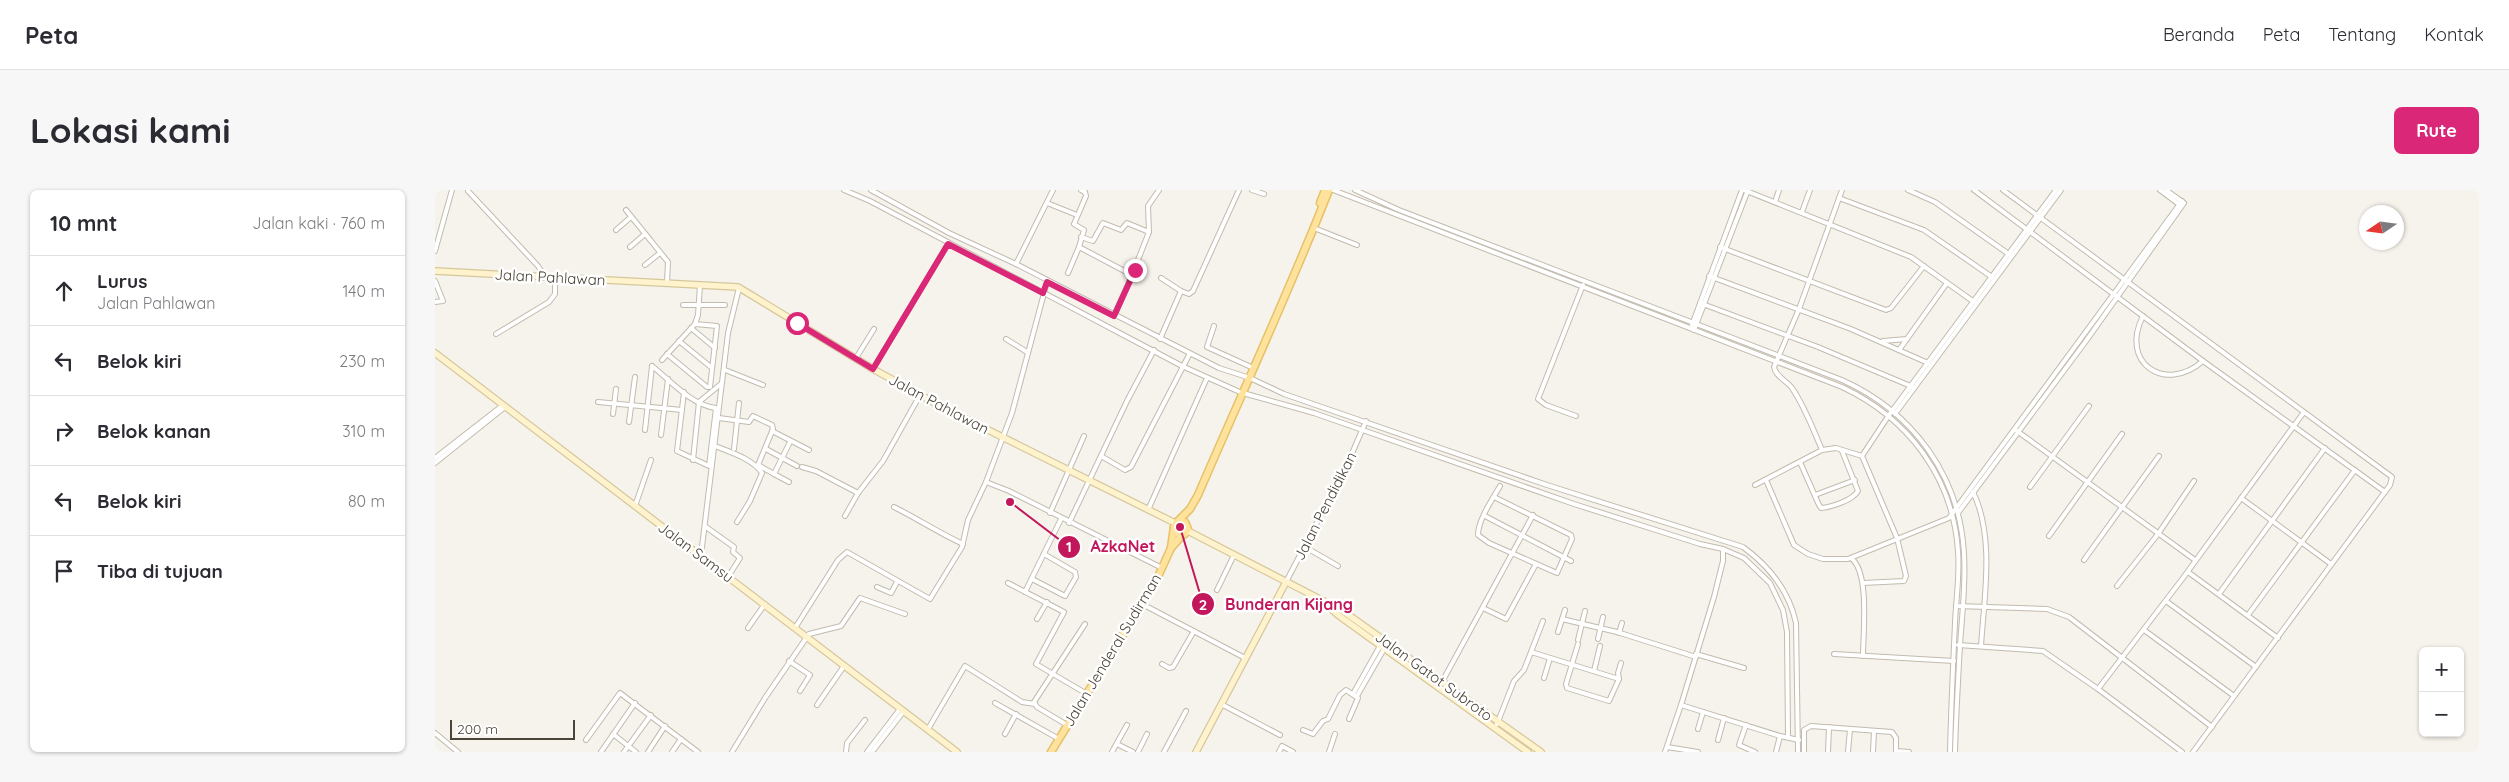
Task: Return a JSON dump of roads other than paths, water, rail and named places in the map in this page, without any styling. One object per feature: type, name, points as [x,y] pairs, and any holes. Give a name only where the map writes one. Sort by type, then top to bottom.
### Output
[{"type":"main road","points":[[1248,379],[1251,367],[1325,190]]},
{"type":"main road","points":[[1171,548],[1187,530],[1190,509],[1331,190]]},
{"type":"main road","points":[[1171,548],[1176,524],[1190,509]]},
{"type":"main road","points":[[1176,524],[1185,522],[1187,530]]},
{"type":"main road","points":[[1176,524],[1178,534],[1187,530]]},
{"type":"main road","name":"Jalan Jenderal Sudirman","points":[[1051,752],[1142,604],[1171,548]]},
{"type":"street","points":[[435,251],[453,190]]},
{"type":"street","points":[[468,190],[538,266],[545,277]]},
{"type":"street","points":[[845,190],[870,201],[948,244],[1207,378],[1242,392],[1364,426],[1674,526],[1731,541],[1743,547],[1761,561],[1786,594],[1793,609],[1795,623],[1798,752]]},
{"type":"street","points":[[871,190],[949,233],[1015,264],[1047,283],[1189,355],[1219,368],[1364,426],[1534,490],[1669,535],[1723,549],[1743,558],[1770,584],[1783,610],[1787,632],[1789,737]]},
{"type":"street","points":[[1015,264],[1053,190]]},
{"type":"street","points":[[1068,273],[1084,230],[1074,224],[1086,194],[1081,190]]},
{"type":"street","points":[[1114,316],[1149,232],[1148,206],[1159,190]]},
{"type":"street","points":[[1161,278],[1181,291],[1190,294],[1193,291],[1239,190]]},
{"type":"street","points":[[1252,190],[1264,194]]},
{"type":"street","points":[[1331,190],[1849,390],[1890,417],[1915,440],[1941,483],[1958,551],[1949,752]]},
{"type":"street","points":[[1355,190],[1399,210],[1779,355],[1864,390],[1895,412],[1921,439],[1937,461],[1958,510],[1964,556],[1964,606],[1957,690],[1955,752]]},
{"type":"street","points":[[1692,330],[1745,190],[1911,257],[1975,303]]},
{"type":"street","points":[[1775,202],[1779,190]]},
{"type":"street","points":[[1802,212],[1810,190]]},
{"type":"street","points":[[1822,450],[1802,404],[1789,384],[1775,372],[1776,361],[1799,308],[1842,190]]},
{"type":"street","points":[[1908,190],[1935,202],[2009,255]]},
{"type":"street","points":[[1974,190],[2203,361],[2385,492]]},
{"type":"street","points":[[2003,190],[2392,477],[2392,481],[2385,492],[2193,752]]},
{"type":"street","points":[[1862,456],[2058,190]]},
{"type":"street","points":[[2160,190],[2181,204]]},
{"type":"street","points":[[2166,190],[2181,204]]},
{"type":"street","points":[[1839,198],[1924,230],[1993,278]]},
{"type":"street","points":[[1047,203],[1077,215]]},
{"type":"street","points":[[1766,480],[1793,545],[1807,554],[1823,559],[1842,560],[1851,558],[1951,517],[2017,431],[2181,204]]},
{"type":"street","points":[[626,210],[669,265],[667,282]]},
{"type":"street","points":[[616,230],[631,217]]},
{"type":"street","points":[[1081,237],[1093,241],[1102,223],[1120,230],[1127,223],[1149,232]]},
{"type":"street","points":[[1314,228],[1357,245]]},
{"type":"street","points":[[630,247],[645,234]]},
{"type":"street","points":[[873,369],[948,244]]},
{"type":"street","points":[[1079,247],[1132,275]]},
{"type":"street","points":[[1722,248],[1886,310],[1891,308],[1924,266]]},
{"type":"street","points":[[645,265],[660,252]]},
{"type":"street","name":"Jalan Pahlawan","points":[[435,271],[667,282],[739,288],[873,369],[920,395],[1069,472],[1176,524]]},
{"type":"street","points":[[1563,279],[1565,273]]},
{"type":"street","points":[[1711,276],[1799,308],[1881,341],[1929,363]]},
{"type":"street","points":[[496,334],[549,302],[555,294],[555,277]]},
{"type":"street","points":[[1576,416],[1541,403],[1538,399],[1585,280]]},
{"type":"street","points":[[435,281],[443,301],[435,302]]},
{"type":"street","points":[[795,628],[838,560],[846,552],[930,599],[963,544],[968,520],[986,482],[1003,438],[1047,283]]},
{"type":"street","points":[[1899,350],[1947,283]]},
{"type":"street","points":[[662,360],[695,324],[699,305],[700,285]]},
{"type":"street","points":[[701,555],[730,325],[739,288]]},
{"type":"street","points":[[1160,340],[1181,291]]},
{"type":"street","points":[[1913,387],[1975,303]]},
{"type":"street","points":[[1701,304],[1787,336],[1913,387]]},
{"type":"street","points":[[683,305],[725,305]]},
{"type":"street","points":[[2143,316],[2136,332],[2135,340],[2140,359],[2150,369],[2160,374],[2173,376],[2188,372],[2203,361]]},
{"type":"street","points":[[667,354],[709,388],[715,348],[716,324],[695,324]]},
{"type":"street","points":[[1214,326],[1207,347],[1251,367]]},
{"type":"street","points":[[691,328],[715,348]]},
{"type":"street","points":[[856,358],[874,329]]},
{"type":"street","points":[[1005,339],[1027,352]]},
{"type":"street","points":[[1881,341],[1907,339]]},
{"type":"street","points":[[679,341],[712,368]]},
{"type":"street","points":[[1069,523],[1153,350]]},
{"type":"street","name":"Jalan Samsu","points":[[435,353],[957,752]]},
{"type":"street","points":[[1101,456],[1124,470],[1131,467],[1189,355]]},
{"type":"street","points":[[645,430],[652,366],[705,407],[716,408],[709,466],[677,452],[684,392]]},
{"type":"street","points":[[725,370],[763,385]]},
{"type":"street","points":[[629,422],[635,377]]},
{"type":"street","points":[[1147,511],[1207,378]]},
{"type":"street","points":[[661,436],[668,379]]},
{"type":"street","points":[[693,460],[699,402],[723,383]]},
{"type":"street","points":[[613,414],[617,389]]},
{"type":"street","points":[[845,516],[859,493],[880,466],[920,395]]},
{"type":"street","points":[[598,402],[682,410]]},
{"type":"street","points":[[734,449],[739,403]]},
{"type":"street","points":[[435,463],[504,406]]},
{"type":"street","points":[[2030,488],[2089,406]]},
{"type":"street","points":[[2098,689],[2188,572],[2304,412]]},
{"type":"street","points":[[719,418],[749,422],[753,416],[772,425],[772,432],[758,466],[789,482]]},
{"type":"street","name":"Jalan Pendidikan","points":[[1286,582],[1364,426]]},
{"type":"street","points":[[2017,431],[2195,560]]},
{"type":"street","points":[[772,432],[809,450]]},
{"type":"street","points":[[2049,536],[2089,483],[2122,434]]},
{"type":"street","points":[[1050,513],[1084,436]]},
{"type":"street","points":[[774,474],[790,442]]},
{"type":"street","points":[[435,458],[455,445]]},
{"type":"street","points":[[715,446],[737,455],[757,467],[761,473],[737,522]]},
{"type":"street","points":[[1755,486],[1822,450],[1833,448],[1862,456]]},
{"type":"street","points":[[2219,594],[2325,448]]},
{"type":"street","points":[[766,449],[799,466],[816,470],[859,493]]},
{"type":"street","points":[[1800,462],[1820,507],[1826,507],[1855,496],[1858,491],[1855,480],[1841,451]]},
{"type":"street","points":[[1862,456],[1897,538],[1905,579],[1863,583]]},
{"type":"street","points":[[2084,560],[2159,456]]},
{"type":"street","points":[[635,506],[651,460]]},
{"type":"street","points":[[2249,615],[2355,470]]},
{"type":"street","points":[[1815,495],[1855,480]]},
{"type":"street","points":[[2117,586],[2159,534],[2194,481]]},
{"type":"street","points":[[986,482],[1009,491],[1061,519],[1162,568]]},
{"type":"street","points":[[1534,490],[1536,482]]},
{"type":"street","points":[[1494,497],[1571,535],[1565,557],[1556,574],[1479,537],[1478,530],[1499,486]]},
{"type":"street","points":[[1972,491],[1984,532],[1981,646]]},
{"type":"street","points":[[2241,498],[2331,564]]},
{"type":"street","points":[[894,507],[917,519],[929,528],[963,544]]},
{"type":"street","points":[[1485,516],[1571,561]]},
{"type":"street","points":[[1442,682],[1533,516]]},
{"type":"street","points":[[1025,592],[1061,519]]},
{"type":"street","points":[[706,527],[734,547],[733,552],[740,558],[728,577]]},
{"type":"street","name":"Jalan Gatot Subroto","points":[[1187,530],[1343,611],[1442,682],[1528,752]]},
{"type":"street","points":[[1305,547],[1338,566]]},
{"type":"street","points":[[1665,752],[1696,656],[1721,568],[1723,549]]},
{"type":"street","points":[[1032,579],[1065,596],[1076,578],[1075,572],[1044,554]]},
{"type":"street","points":[[1217,590],[1234,554]]},
{"type":"street","points":[[1851,558],[1857,564],[1863,583],[1863,656]]},
{"type":"street","points":[[1483,608],[1505,619],[1536,564]]},
{"type":"street","points":[[2188,572],[2278,638]]},
{"type":"street","points":[[877,587],[891,593],[897,582]]},
{"type":"street","points":[[1195,752],[1286,582]]},
{"type":"street","points":[[1008,583],[1060,609],[1065,614],[1054,629],[1036,662],[1037,665],[1051,674],[1087,694]]},
{"type":"street","points":[[732,752],[806,636],[818,630],[841,626],[860,598],[905,614]]},
{"type":"street","points":[[2166,601],[2256,667]]},
{"type":"street","points":[[1037,619],[1047,602]]},
{"type":"street","name":"Jalan Gatot Subroto","points":[[1325,603],[1338,615],[1382,647],[1497,725],[1541,752]]},
{"type":"street","points":[[748,628],[765,604]]},
{"type":"street","points":[[1142,604],[1245,658]]},
{"type":"street","points":[[1956,606],[2053,610],[2069,617],[2211,727]]},
{"type":"street","points":[[1558,632],[1565,610]]},
{"type":"street","points":[[1585,611],[1567,688],[1608,701],[1611,700],[1619,679],[1617,673],[1621,663]]},
{"type":"street","points":[[1598,639],[1603,617]]},
{"type":"street","points":[[1562,619],[1744,668]]},
{"type":"street","points":[[1497,725],[1515,681],[1524,670],[1543,621]]},
{"type":"street","points":[[1619,633],[1622,623]]},
{"type":"street","points":[[1035,704],[1034,702],[1051,674],[1085,624]]},
{"type":"street","points":[[2144,630],[2234,696]]},
{"type":"street","points":[[1162,664],[1169,668],[1173,667],[1194,631]]},
{"type":"street","points":[[1954,644],[2043,651],[2098,689],[2182,752]]},
{"type":"street","points":[[1594,671],[1601,646]]},
{"type":"street","points":[[1355,695],[1382,647]]},
{"type":"street","points":[[1531,652],[1619,679]]},
{"type":"street","points":[[1834,654],[1954,661]]},
{"type":"street","points":[[1544,678],[1550,658]]},
{"type":"street","points":[[789,661],[809,675],[800,691]]},
{"type":"street","points":[[817,705],[844,666]]},
{"type":"street","points":[[927,730],[967,666],[1021,702],[1035,704],[1067,725]]},
{"type":"street","points":[[1952,689],[1957,690]]},
{"type":"street","points":[[1303,730],[1313,734],[1323,721],[1328,719],[1342,692],[1346,690],[1359,699],[1349,719]]},
{"type":"street","points":[[586,740],[619,693],[651,715],[695,751]]},
{"type":"street","points":[[601,752],[635,703]]},
{"type":"street","points":[[995,703],[1059,739]]},
{"type":"street","points":[[1221,704],[1280,735]]},
{"type":"street","points":[[1681,704],[1780,736],[1798,739]]},
{"type":"street","points":[[867,752],[902,710]]},
{"type":"street","points":[[1164,752],[1186,711]]},
{"type":"street","points":[[1698,729],[1703,712]]},
{"type":"street","points":[[1005,734],[1016,714]]},
{"type":"street","points":[[624,752],[651,715]]},
{"type":"street","points":[[1718,740],[1724,718]]},
{"type":"street","points":[[846,752],[847,743],[865,720]]},
{"type":"street","points":[[1746,724],[1739,745],[1755,752]]},
{"type":"street","points":[[1112,752],[1127,725]]},
{"type":"street","points":[[648,752],[665,726]]},
{"type":"street","points":[[1803,752],[1805,728],[1811,726],[1895,734],[1896,751],[1909,752]]},
{"type":"street","points":[[1829,727],[1829,752]]},
{"type":"street","points":[[1849,752],[1850,729]]},
{"type":"street","points":[[1873,752],[1874,731]]},
{"type":"street","points":[[435,734],[458,752]]},
{"type":"street","points":[[613,734],[636,752]]},
{"type":"street","points":[[1138,752],[1147,734]]},
{"type":"street","points":[[1329,752],[1335,734]]},
{"type":"street","points":[[872,752],[882,735]]},
{"type":"street","points":[[1776,752],[1780,736]]},
{"type":"street","points":[[672,752],[681,739]]},
{"type":"street","points":[[1117,744],[1133,752]]},
{"type":"street","points":[[1279,752],[1282,746],[1293,752]]},
{"type":"street","points":[[1667,747],[1698,752]]},
{"type":"place","name":"AzkaNet","points":[[1010,502]]},
{"type":"place","name":"Bunderan Kijang","points":[[1180,527]]}]
